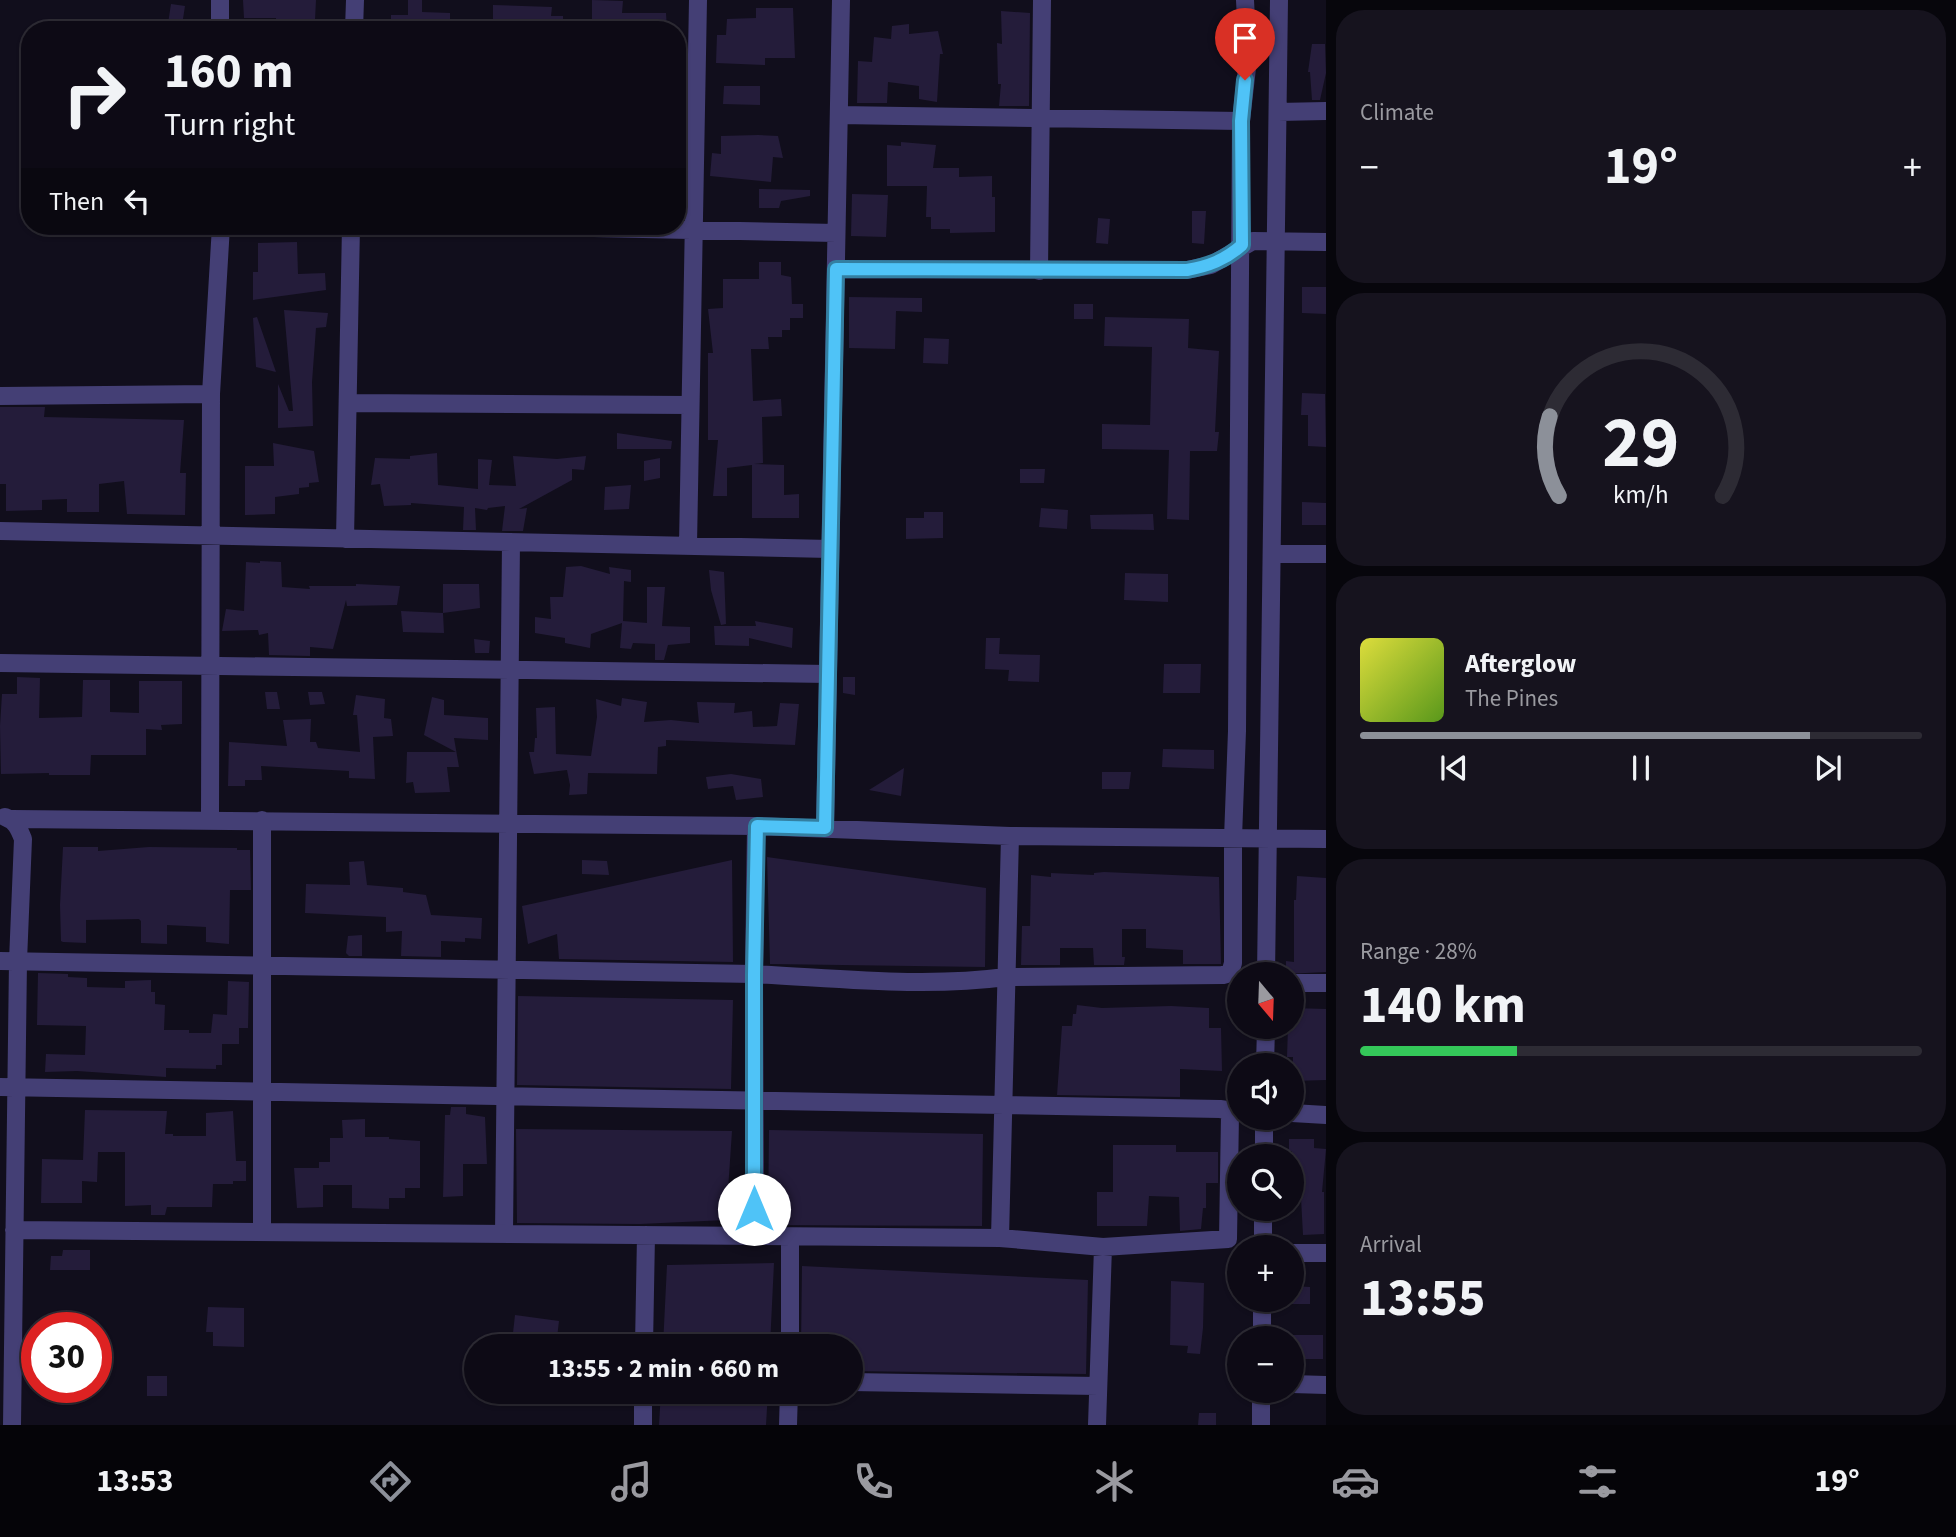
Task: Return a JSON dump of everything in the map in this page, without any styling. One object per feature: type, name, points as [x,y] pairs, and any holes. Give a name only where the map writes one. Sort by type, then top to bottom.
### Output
[{"type":"street","points":[[220,0],[220,21]]},
{"type":"street","points":[[354,21],[355,0]]},
{"type":"street","points":[[688,545],[692,229],[686,102],[698,0]]},
{"type":"street","points":[[825,828],[841,0]]},
{"type":"street","points":[[1039,271],[1042,0]]},
{"type":"street","points":[[9,961],[754,974],[934,981],[1230,973],[1233,963],[1233,838],[1237,731],[1241,121],[1248,59],[1245,0]]},
{"type":"street","points":[[1266,962],[1279,0]]},
{"type":"street","points":[[1278,112],[1326,111]]},
{"type":"street","points":[[839,115],[1241,121]]},
{"type":"street","points":[[686,229],[836,233]]},
{"type":"street","points":[[210,820],[211,394],[220,235]]},
{"type":"street","points":[[345,539],[351,235]]},
{"type":"street","points":[[836,269],[1187,270],[1211,265],[1253,241],[1326,242]]},
{"type":"street","points":[[0,396],[211,394]]},
{"type":"street","points":[[348,403],[690,405]]},
{"type":"street","points":[[0,531],[830,549]]},
{"type":"street","points":[[504,1234],[511,542]]},
{"type":"street","points":[[1272,554],[1326,554]]},
{"type":"street","points":[[0,663],[828,674]]},
{"type":"street","points":[[6,818],[757,826],[1010,836],[1326,839]]},
{"type":"street","points":[[6,818],[18,827],[23,839],[9,961],[8,1087],[14,1230],[8,1417]]},
{"type":"street","points":[[262,820],[262,1232]]},
{"type":"street","points":[[755,1236],[754,974],[757,826]]},
{"type":"street","points":[[1000,1238],[1010,836]]},
{"type":"street","points":[[1304,983],[1326,984]]},
{"type":"street","points":[[8,1087],[1220,1109],[1227,1110],[1230,1114],[1228,1239],[1103,1247],[1000,1238],[14,1230]]},
{"type":"street","points":[[1304,1114],[1326,1115]]},
{"type":"street","points":[[644,1334],[646,1235]]},
{"type":"street","points":[[790,1237],[790,1334]]},
{"type":"street","points":[[1097,1425],[1103,1247]]},
{"type":"street","points":[[1304,1253],[1326,1253]]},
{"type":"street","points":[[863,1382],[1098,1385]]},
{"type":"street","points":[[1304,1384],[1326,1385]]},
{"type":"street","points":[[1261,1403],[1261,1425]]},
{"type":"street","points":[[643,1404],[643,1425]]},
{"type":"street","points":[[788,1425],[789,1404]]},
{"type":"building","points":[[243,0],[316,0],[315,20],[244,18]]},
{"type":"building","points":[[408,0],[422,0],[422,12],[450,13],[450,21],[391,21],[391,15],[408,15]]},
{"type":"building","points":[[592,0],[623,1],[622,13],[666,13],[666,21],[592,21]]},
{"type":"building","points":[[171,4],[185,6],[183,19],[200,21],[168,21]]},
{"type":"building","points":[[493,5],[552,7],[551,16],[563,16],[563,21],[493,21]]},
{"type":"building","points":[[756,8],[793,8],[795,58],[765,58],[765,65],[716,63],[717,35],[726,35],[727,19],[756,18]]},
{"type":"building","points":[[1001,11],[1030,13],[1029,106],[999,106],[1001,84],[998,84],[997,43],[1002,44]]},
{"type":"building","points":[[909,24],[909,34],[938,31],[943,54],[940,54],[937,102],[919,99],[919,86],[888,82],[887,103],[857,103],[858,61],[872,62],[874,37],[891,39],[892,26]]},
{"type":"building","points":[[1312,44],[1325,44],[1326,73],[1320,100],[1312,100],[1308,72]]},
{"type":"building","points":[[724,86],[760,86],[760,105],[723,104]]},
{"type":"building","points":[[721,136],[778,136],[783,158],[773,157],[771,182],[710,176],[712,153],[721,154]]},
{"type":"building","points":[[901,142],[936,145],[933,168],[959,168],[959,177],[992,176],[995,232],[950,233],[950,229],[931,229],[931,217],[926,217],[927,186],[887,186],[887,145],[901,146]]},
{"type":"building","points":[[759,189],[810,190],[810,196],[781,201],[779,208],[759,208]]},
{"type":"building","points":[[852,194],[888,195],[886,237],[851,236]]},
{"type":"building","points":[[1192,211],[1206,211],[1204,244],[1192,243]]},
{"type":"building","points":[[1098,218],[1110,219],[1108,244],[1096,243]]},
{"type":"building","points":[[297,242],[298,274],[325,273],[326,290],[253,300],[253,272],[258,272],[258,243]]},
{"type":"building","points":[[759,262],[781,262],[781,275],[791,277],[792,304],[803,304],[803,318],[790,318],[790,330],[782,330],[782,337],[768,337],[769,349],[751,349],[753,401],[781,399],[782,416],[762,417],[763,463],[754,464],[784,465],[784,495],[799,494],[799,518],[752,518],[752,465],[727,468],[727,496],[713,496],[718,440],[708,440],[708,353],[713,353],[708,309],[723,308],[723,279],[759,279]]},
{"type":"building","points":[[1302,287],[1326,287],[1326,314],[1302,313]]},
{"type":"building","points":[[849,297],[922,298],[922,312],[896,311],[895,349],[849,348]]},
{"type":"building","points":[[1074,304],[1093,304],[1093,319],[1074,319]]},
{"type":"building","points":[[284,310],[328,313],[326,327],[316,328],[312,382],[313,426],[278,428],[278,384],[289,411],[293,411]]},
{"type":"building","points":[[257,317],[276,372],[256,367],[253,318]]},
{"type":"building","points":[[1105,317],[1189,319],[1188,348],[1219,351],[1215,432],[1219,432],[1217,451],[1190,451],[1189,520],[1167,519],[1169,450],[1102,449],[1102,424],[1150,425],[1152,347],[1104,346]]},
{"type":"building","points":[[924,338],[949,339],[948,364],[923,363]]},
{"type":"building","points":[[1302,393],[1325,394],[1326,447],[1308,446],[1308,415],[1301,415]]},
{"type":"building","points":[[0,407],[45,407],[44,417],[184,420],[180,473],[186,473],[185,515],[127,514],[124,481],[99,484],[99,512],[67,512],[67,499],[42,500],[42,510],[6,511],[6,484],[0,484]]},
{"type":"building","points":[[617,433],[672,441],[671,449],[617,449]]},
{"type":"building","points":[[273,443],[314,451],[319,482],[299,488],[299,494],[275,497],[275,514],[245,515],[245,466],[274,466]]},
{"type":"building","points":[[437,453],[438,485],[478,489],[478,459],[492,460],[489,485],[516,486],[513,456],[557,459],[586,456],[584,470],[572,469],[572,480],[519,509],[527,508],[523,531],[502,531],[505,506],[487,510],[475,508],[476,530],[463,530],[464,507],[411,503],[384,506],[380,484],[371,485],[375,458],[410,459],[410,456]]},
{"type":"building","points":[[660,458],[660,478],[644,481],[644,461]]},
{"type":"building","points":[[1020,469],[1045,469],[1044,483],[1020,483]]},
{"type":"building","points":[[631,485],[629,509],[604,510],[605,487]]},
{"type":"building","points":[[1302,502],[1326,503],[1326,525],[1302,525]]},
{"type":"building","points":[[1041,508],[1068,510],[1067,529],[1039,527]]},
{"type":"building","points":[[924,512],[943,512],[943,538],[906,539],[906,518],[924,518]]},
{"type":"building","points":[[1153,514],[1154,530],[1091,529],[1090,515]]},
{"type":"building","points":[[246,562],[281,562],[282,587],[310,589],[309,586],[356,584],[400,586],[397,605],[347,606],[346,600],[333,649],[310,647],[310,656],[269,655],[268,633],[259,635],[258,630],[222,631],[226,609],[244,611]]},
{"type":"building","points":[[581,566],[610,574],[609,567],[631,570],[631,582],[624,581],[623,621],[647,623],[647,587],[665,587],[662,626],[690,627],[690,643],[668,645],[664,660],[655,660],[655,644],[633,643],[631,649],[620,648],[622,623],[591,634],[590,648],[565,643],[565,638],[535,633],[535,617],[551,619],[550,597],[563,597],[566,567]]},
{"type":"building","points":[[709,570],[724,572],[726,624],[721,625],[711,590]]},
{"type":"building","points":[[1125,573],[1168,574],[1168,602],[1124,600]]},
{"type":"building","points":[[443,584],[479,584],[480,608],[443,613]]},
{"type":"building","points":[[401,611],[443,613],[444,633],[403,632]]},
{"type":"building","points":[[755,621],[793,628],[792,648],[749,638],[749,646],[715,645],[714,626],[756,626]]},
{"type":"building","points":[[986,638],[1000,638],[999,654],[1040,655],[1039,682],[1008,681],[1009,670],[985,669]]},
{"type":"building","points":[[474,639],[490,641],[489,653],[475,653]]},
{"type":"building","points":[[1164,664],[1201,664],[1200,693],[1163,693]]},
{"type":"building","points":[[17,677],[40,678],[39,718],[82,717],[83,680],[110,680],[110,712],[139,713],[139,681],[182,681],[182,724],[161,725],[162,730],[146,729],[146,755],[91,755],[90,775],[1,774],[2,694],[17,694]]},
{"type":"building","points":[[843,677],[855,677],[855,695],[843,693]]},
{"type":"building","points":[[265,692],[277,692],[280,709],[267,709]]},
{"type":"building","points":[[308,692],[322,692],[325,704],[310,705]]},
{"type":"building","points":[[356,695],[385,699],[384,718],[391,719],[393,736],[373,737],[375,779],[349,778],[349,771],[261,766],[262,780],[245,780],[245,786],[228,786],[229,742],[287,746],[283,720],[311,719],[310,742],[316,742],[318,748],[360,752],[357,715],[353,715]]},
{"type":"building","points":[[432,697],[444,700],[444,715],[488,718],[488,740],[454,738],[459,767],[447,767],[450,792],[415,793],[413,782],[406,783],[407,752],[456,752],[424,735]]},
{"type":"building","points":[[622,698],[647,702],[644,722],[671,720],[699,723],[697,702],[735,703],[734,713],[752,711],[753,727],[777,726],[780,703],[799,704],[795,745],[666,740],[666,746],[658,747],[657,774],[588,773],[587,794],[569,795],[567,770],[534,774],[529,752],[534,752],[537,738],[536,708],[555,707],[556,754],[591,756],[597,717],[596,699],[621,706]]},
{"type":"building","points":[[1163,749],[1214,750],[1214,769],[1162,767]]},
{"type":"building","points":[[904,768],[901,796],[869,790]]},
{"type":"building","points":[[1102,772],[1131,772],[1129,789],[1102,789]]},
{"type":"building","points":[[731,774],[761,779],[763,797],[736,800],[733,786],[708,789],[706,777]]},
{"type":"building","points":[[63,847],[98,847],[98,851],[149,847],[250,850],[251,890],[230,890],[229,944],[206,942],[206,927],[167,925],[167,944],[141,943],[139,919],[86,920],[86,943],[63,942],[60,905]]},
{"type":"building","points":[[767,857],[986,888],[985,967],[770,964]]},
{"type":"building","points":[[582,860],[607,861],[609,875],[582,874]]},
{"type":"building","points":[[732,860],[733,962],[559,959],[557,934],[528,944],[522,906]]},
{"type":"building","points":[[364,861],[367,885],[403,888],[403,892],[426,895],[431,915],[482,918],[481,939],[465,938],[465,942],[441,941],[441,957],[401,956],[402,931],[386,932],[386,917],[305,913],[306,884],[350,885],[349,862]]},
{"type":"building","points":[[1104,872],[1219,877],[1221,964],[1183,964],[1183,950],[1146,948],[1146,929],[1122,929],[1124,965],[1094,965],[1093,948],[1060,948],[1060,965],[1021,965],[1022,926],[1030,926],[1031,875],[1051,877],[1051,873],[1094,875]]},
{"type":"building","points":[[1297,876],[1326,878],[1326,972],[1304,973],[1304,962],[1294,962]]},
{"type":"building","points":[[362,935],[362,956],[349,956],[346,953],[348,936]]},
{"type":"building","points":[[38,973],[87,978],[87,987],[125,988],[125,981],[151,980],[155,1004],[165,1005],[164,1030],[189,1030],[189,1033],[211,1033],[213,1014],[227,1015],[228,981],[249,982],[248,1028],[239,1028],[239,1044],[222,1044],[222,1065],[216,1065],[216,1069],[166,1068],[166,1077],[77,1071],[45,1072],[46,1054],[85,1055],[86,1026],[37,1025]]},
{"type":"building","points":[[518,996],[733,1000],[731,1089],[517,1085]]},
{"type":"building","points":[[1077,1005],[1102,1008],[1209,1008],[1209,1028],[1221,1028],[1222,1071],[1180,1069],[1180,1097],[1057,1095],[1062,1026],[1072,1026]]},
{"type":"building","points":[[1304,1008],[1326,1009],[1326,1080],[1304,1081],[1304,1053],[1287,1053],[1288,1040],[1304,1040]]},
{"type":"building","points":[[451,1107],[466,1107],[466,1114],[485,1117],[487,1164],[463,1164],[463,1196],[443,1197],[445,1115],[450,1115]]},
{"type":"building","points":[[85,1110],[167,1111],[165,1134],[173,1136],[206,1136],[206,1113],[233,1111],[236,1161],[246,1161],[246,1181],[213,1184],[212,1207],[167,1207],[165,1215],[151,1215],[151,1205],[125,1206],[125,1152],[98,1152],[97,1182],[82,1181],[82,1203],[41,1203],[42,1159],[83,1160]]},
{"type":"building","points":[[365,1119],[365,1137],[420,1141],[420,1188],[405,1188],[405,1198],[389,1198],[389,1209],[352,1208],[352,1185],[323,1185],[323,1207],[297,1208],[294,1168],[319,1168],[319,1162],[330,1162],[330,1138],[343,1138],[342,1120]]},
{"type":"building","points":[[516,1129],[732,1131],[726,1220],[640,1224],[517,1223]]},
{"type":"building","points":[[769,1130],[983,1134],[982,1226],[768,1225]]},
{"type":"building","points":[[1289,1139],[1314,1139],[1314,1148],[1326,1149],[1322,1192],[1324,1234],[1303,1235],[1304,1144],[1289,1144]]},
{"type":"building","points":[[1113,1145],[1176,1145],[1176,1152],[1218,1152],[1218,1183],[1206,1183],[1206,1208],[1203,1208],[1201,1229],[1180,1231],[1179,1197],[1149,1196],[1147,1226],[1097,1226],[1097,1192],[1113,1192]]},
{"type":"building","points":[[63,1250],[90,1250],[90,1270],[50,1270],[51,1256],[62,1256]]},
{"type":"building","points":[[774,1263],[771,1334],[664,1334],[667,1265]]},
{"type":"building","points":[[802,1266],[1088,1280],[1086,1374],[863,1371],[863,1334],[801,1334]]},
{"type":"building","points":[[1171,1281],[1204,1283],[1200,1354],[1187,1353],[1188,1346],[1170,1345]]},
{"type":"building","points":[[1304,1287],[1310,1287],[1310,1304],[1304,1304]]},
{"type":"building","points":[[208,1307],[244,1308],[244,1347],[213,1346],[213,1332],[206,1332]]},
{"type":"building","points":[[515,1315],[559,1321],[557,1334],[513,1334]]},
{"type":"building","points":[[1304,1335],[1323,1335],[1323,1359],[1304,1359]]},
{"type":"building","points":[[147,1376],[167,1376],[167,1396],[147,1396]]},
{"type":"building","points":[[660,1404],[767,1404],[766,1425],[659,1425]]},
{"type":"building","points":[[1199,1413],[1216,1413],[1216,1425],[1198,1425]]},
{"type":"route","points":[[754,1209],[757,826],[825,828],[836,269],[1187,270],[1211,265],[1231,255],[1242,245],[1241,121],[1245,80]]}]
